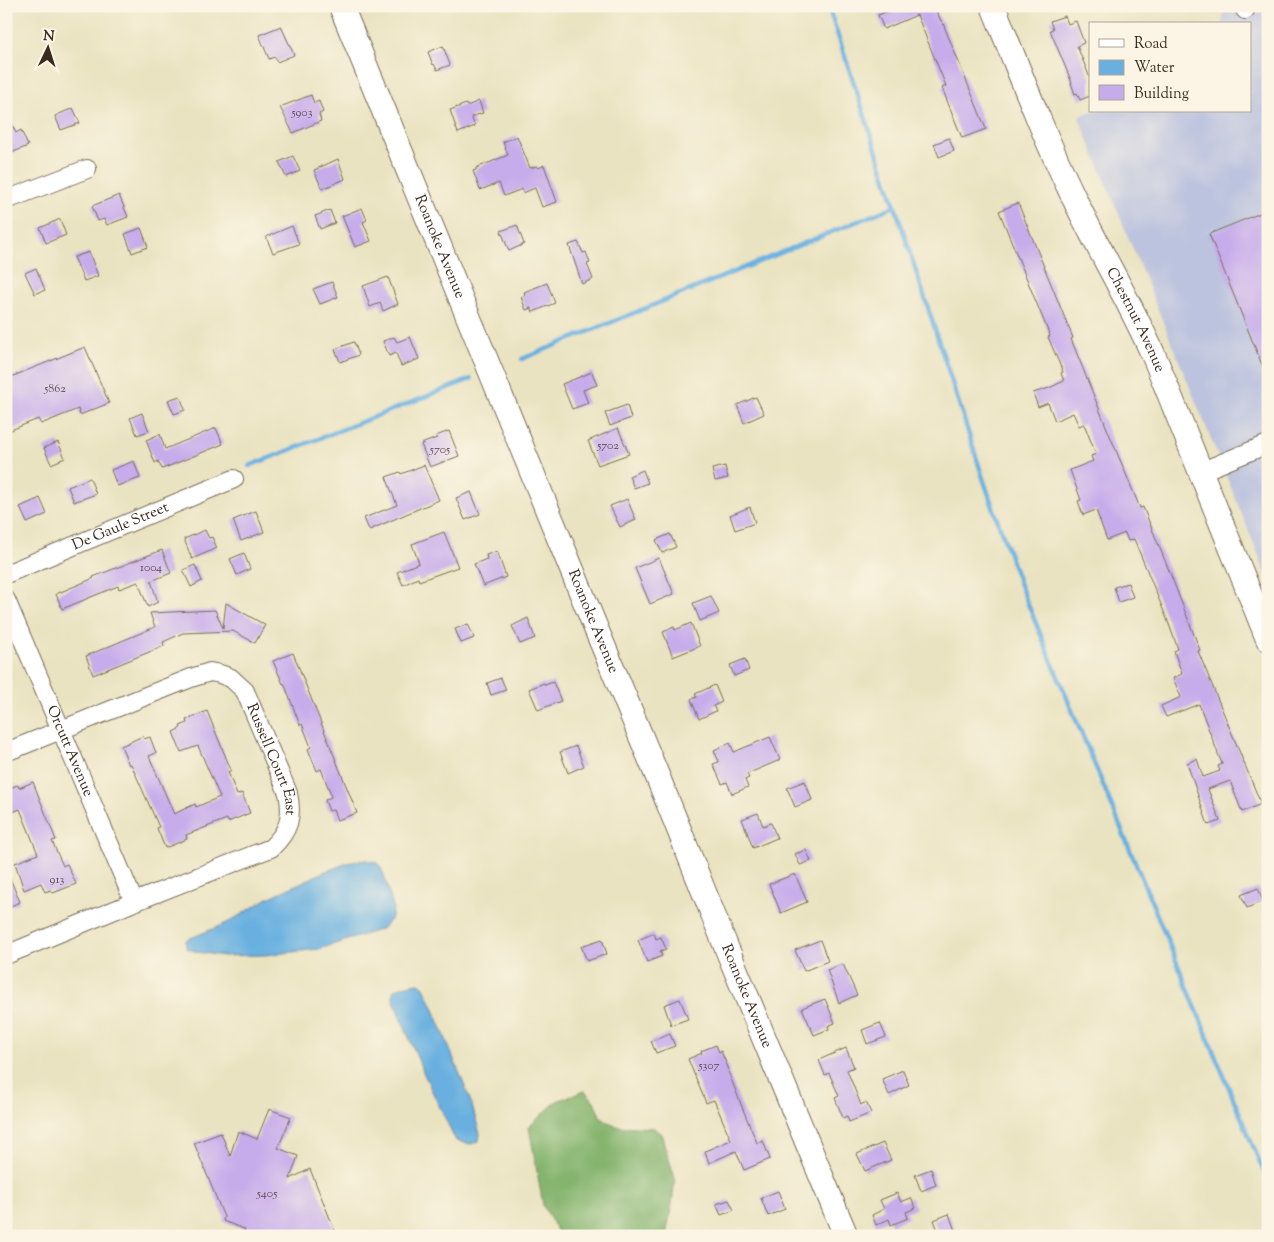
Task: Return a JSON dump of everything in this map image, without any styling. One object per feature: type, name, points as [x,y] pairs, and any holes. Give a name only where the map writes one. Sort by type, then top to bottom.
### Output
[{"type":"street","name":"Roanoke Avenue","points":[[341,6],[846,1236]]},
{"type":"street","name":"Chestnut Avenue","points":[[992,6],[1074,199],[1143,331],[1268,639]]},
{"type":"street","points":[[6,200],[87,170]]},
{"type":"street","points":[[1200,472],[1268,444]]},
{"type":"street","name":"De Gaule Street","points":[[6,574],[234,479]]},
{"type":"street","name":"Orcutt Avenue","points":[[6,600],[134,902]]},
{"type":"street","name":"Russell Court East","points":[[6,752],[210,672],[231,678],[245,692],[288,792],[291,805],[290,818],[286,830],[270,848],[6,955]]},
{"type":"shaded area","points":[[1242,6],[1268,6],[1268,578],[1079,117],[1089,112],[1252,112],[1252,22],[1222,22],[1224,12]]},
{"type":"green space","points":[[585,1091],[594,1101],[600,1116],[615,1126],[654,1128],[661,1134],[675,1178],[666,1236],[560,1236],[543,1205],[529,1127],[557,1101]]},
{"type":"water","points":[[367,860],[378,863],[383,872],[393,907],[392,917],[382,929],[319,949],[265,955],[223,956],[197,952],[186,948],[186,940],[227,923],[268,898],[326,871],[351,862]]},
{"type":"water","points":[[419,983],[424,987],[433,1007],[471,1102],[480,1134],[479,1141],[471,1144],[456,1141],[424,1074],[393,999],[393,991]]},
{"type":"building","points":[[901,6],[938,6],[935,8],[986,129],[962,138],[942,88],[946,86],[917,15],[884,29],[878,15]]},
{"type":"building","points":[[1065,16],[1068,24],[1076,21],[1084,43],[1077,46],[1089,76],[1089,96],[1080,100],[1077,93],[1075,94],[1050,30],[1053,29],[1050,21]]},
{"type":"building","points":[[281,26],[294,55],[277,62],[275,57],[269,59],[259,35]]},
{"type":"building","points":[[443,46],[450,65],[437,70],[428,52]]},
{"type":"building","points":[[311,95],[314,103],[319,101],[323,112],[319,114],[321,121],[293,133],[280,107]]},
{"type":"building","points":[[479,101],[483,113],[471,117],[475,126],[458,133],[450,110]]},
{"type":"building","points":[[73,108],[80,123],[61,130],[55,116]]},
{"type":"building","points":[[6,111],[16,133],[21,130],[28,146],[9,154],[6,147]]},
{"type":"building","points":[[517,136],[530,168],[537,166],[539,168],[544,165],[557,202],[542,207],[535,188],[523,193],[522,189],[504,196],[499,183],[480,190],[473,171],[508,155],[503,142]]},
{"type":"building","points":[[949,138],[954,151],[939,157],[934,144]]},
{"type":"building","points":[[293,156],[300,171],[286,177],[279,162]]},
{"type":"building","points":[[338,159],[345,179],[322,189],[314,170]]},
{"type":"building","points":[[119,195],[128,217],[107,225],[104,219],[98,221],[92,206]]},
{"type":"building","points":[[1018,203],[1073,338],[1071,339],[1108,431],[1140,508],[1143,507],[1170,573],[1200,650],[1198,651],[1261,804],[1242,812],[1230,781],[1208,789],[1220,821],[1208,825],[1187,763],[1197,759],[1203,777],[1220,771],[1218,766],[1222,764],[1199,704],[1166,717],[1161,706],[1181,697],[1173,678],[1182,674],[1174,651],[1178,649],[1167,619],[1134,539],[1128,541],[1125,533],[1107,540],[1096,510],[1083,515],[1078,501],[1081,500],[1070,470],[1093,461],[1091,456],[1096,454],[1084,424],[1079,426],[1073,413],[1055,421],[1048,403],[1038,407],[1033,393],[1064,381],[1061,373],[1063,372],[1048,337],[1050,336],[999,211]]},
{"type":"building","points":[[362,208],[367,220],[363,222],[371,241],[355,247],[342,216]]},
{"type":"building","points":[[330,210],[335,223],[320,229],[315,216]]},
{"type":"building","points":[[1268,210],[1268,376],[1267,377],[1209,234]]},
{"type":"building","points":[[60,219],[66,235],[46,243],[40,228]]},
{"type":"building","points":[[517,225],[524,244],[509,251],[501,231]]},
{"type":"building","points":[[292,226],[299,244],[273,253],[266,237]]},
{"type":"building","points":[[141,228],[148,247],[132,253],[125,234]]},
{"type":"building","points":[[578,242],[583,253],[586,252],[590,263],[587,264],[593,279],[582,284],[569,245]]},
{"type":"building","points":[[89,252],[98,276],[84,281],[74,257]]},
{"type":"building","points":[[36,268],[45,290],[35,294],[25,273]]},
{"type":"building","points":[[388,277],[398,304],[383,311],[380,303],[370,307],[363,286]]},
{"type":"building","points":[[332,282],[338,297],[320,304],[313,289]]},
{"type":"building","points":[[547,283],[555,303],[533,312],[531,308],[526,310],[521,297],[525,295],[524,292]]},
{"type":"building","points":[[394,337],[397,342],[410,337],[419,359],[401,366],[396,353],[389,356],[383,341]]},
{"type":"building","points":[[354,342],[359,355],[340,362],[335,349]]},
{"type":"building","points":[[85,347],[109,403],[80,415],[78,409],[41,424],[38,419],[6,432],[6,379]]},
{"type":"building","points":[[592,372],[597,385],[583,390],[588,403],[572,409],[562,384]]},
{"type":"building","points":[[180,396],[185,410],[174,414],[168,400]]},
{"type":"building","points":[[756,397],[764,414],[744,423],[737,405]]},
{"type":"building","points":[[627,405],[631,418],[610,426],[605,413]]},
{"type":"building","points":[[142,413],[149,431],[137,435],[130,418]]},
{"type":"building","points":[[216,428],[223,444],[162,469],[158,461],[155,463],[146,440],[160,434],[165,449]]},
{"type":"building","points":[[618,428],[629,454],[598,465],[588,441]]},
{"type":"building","points":[[449,431],[459,456],[430,467],[421,444]]},
{"type":"building","points":[[58,442],[65,458],[51,464],[44,448]]},
{"type":"building","points":[[134,461],[140,478],[117,486],[111,470]]},
{"type":"building","points":[[424,465],[439,500],[369,530],[364,518],[397,505],[386,477],[400,472],[401,474]]},
{"type":"building","points":[[725,466],[728,478],[715,481],[712,469]]},
{"type":"building","points":[[643,470],[648,483],[634,488],[629,476]]},
{"type":"building","points":[[90,478],[96,494],[74,502],[68,487]]},
{"type":"building","points":[[471,492],[480,514],[465,520],[456,498]]},
{"type":"building","points":[[40,498],[47,514],[27,523],[20,507]]},
{"type":"building","points":[[627,499],[636,520],[620,527],[610,506]]},
{"type":"building","points":[[750,507],[755,523],[735,530],[730,515]]},
{"type":"building","points":[[256,511],[264,532],[241,541],[233,520]]},
{"type":"building","points":[[205,530],[209,538],[212,537],[217,548],[192,559],[184,539]]},
{"type":"building","points":[[444,532],[458,567],[419,581],[418,578],[403,585],[397,572],[419,563],[412,544]]},
{"type":"building","points":[[670,534],[676,547],[662,553],[656,540]]},
{"type":"building","points":[[162,550],[171,573],[151,581],[158,602],[148,607],[138,582],[119,589],[118,586],[62,609],[56,594],[93,577]]},
{"type":"building","points":[[497,551],[506,577],[483,586],[474,564],[487,559],[486,555]]},
{"type":"building","points":[[244,553],[250,569],[237,575],[230,559]]},
{"type":"building","points":[[659,558],[674,594],[650,604],[635,568]]},
{"type":"building","points":[[195,565],[202,581],[191,587],[183,570]]},
{"type":"building","points":[[1128,583],[1133,597],[1119,602],[1114,587]]},
{"type":"building","points":[[711,596],[719,613],[700,621],[693,603]]},
{"type":"building","points":[[226,603],[265,625],[255,643],[233,631],[183,633],[163,642],[164,646],[93,675],[86,656],[155,627],[150,613],[215,610],[223,628]]},
{"type":"building","points":[[528,618],[535,638],[520,644],[512,626]]},
{"type":"building","points":[[691,623],[700,646],[673,657],[663,632],[674,627],[675,630]]},
{"type":"building","points":[[468,624],[474,638],[461,643],[455,629]]},
{"type":"building","points":[[293,653],[357,813],[337,820],[333,810],[329,811],[325,800],[331,797],[321,769],[317,771],[308,749],[311,747],[302,724],[300,725],[284,683],[273,661]]},
{"type":"building","points":[[745,659],[749,670],[734,676],[730,665]]},
{"type":"building","points":[[501,678],[506,690],[491,695],[487,683]]},
{"type":"building","points":[[553,682],[561,701],[538,710],[529,689],[544,683],[545,685]]},
{"type":"building","points":[[715,685],[722,702],[713,706],[716,711],[699,719],[691,699],[697,697],[695,694]]},
{"type":"building","points":[[207,711],[231,770],[228,772],[237,795],[242,793],[250,813],[228,822],[227,819],[186,835],[187,839],[165,848],[157,828],[159,827],[121,746],[143,736],[144,739],[150,737],[156,753],[149,756],[174,814],[195,804],[196,807],[220,797],[198,746],[181,752],[173,732],[187,723],[186,720]]},
{"type":"building","points":[[770,737],[780,760],[747,774],[749,778],[745,780],[748,787],[732,794],[727,782],[722,784],[713,764],[719,762],[714,750],[730,743],[734,752]]},
{"type":"building","points":[[576,746],[584,766],[568,773],[560,752]]},
{"type":"building","points":[[805,781],[812,800],[795,807],[787,788]]},
{"type":"building","points":[[33,782],[56,840],[52,841],[63,866],[67,864],[76,884],[53,893],[51,890],[45,892],[41,883],[24,890],[15,863],[38,854],[20,809],[6,815],[6,789],[18,785],[19,788]]},
{"type":"building","points":[[758,813],[763,826],[771,823],[777,838],[753,848],[742,819]]},
{"type":"building","points":[[806,850],[811,861],[800,865],[795,854]]},
{"type":"building","points":[[6,869],[20,902],[6,908]]},
{"type":"building","points":[[795,874],[807,902],[781,913],[769,884]]},
{"type":"building","points":[[1258,888],[1263,901],[1247,908],[1241,895]]},
{"type":"building","points":[[654,933],[656,939],[661,937],[666,949],[660,951],[662,956],[647,962],[638,940]]},
{"type":"building","points":[[602,939],[607,954],[587,961],[581,946]]},
{"type":"building","points":[[820,940],[828,961],[804,971],[795,950]]},
{"type":"building","points":[[843,964],[857,995],[839,1003],[827,970]]},
{"type":"building","points":[[680,999],[688,1019],[671,1025],[664,1005]]},
{"type":"building","points":[[825,999],[835,1023],[828,1026],[829,1029],[814,1035],[802,1008]]},
{"type":"building","points":[[880,1023],[886,1037],[867,1044],[862,1030]]},
{"type":"building","points":[[670,1034],[675,1046],[656,1053],[651,1041]]},
{"type":"building","points":[[716,1045],[719,1052],[721,1051],[729,1070],[757,1143],[763,1141],[770,1159],[744,1170],[736,1151],[709,1163],[705,1151],[731,1140],[714,1100],[706,1103],[688,1059]]},
{"type":"building","points":[[846,1048],[854,1067],[847,1070],[861,1105],[866,1102],[871,1113],[849,1122],[847,1116],[843,1118],[835,1098],[839,1096],[829,1073],[825,1075],[819,1060]]},
{"type":"building","points":[[903,1070],[909,1085],[889,1095],[882,1079]]},
{"type":"building","points":[[269,1109],[291,1117],[278,1148],[298,1156],[290,1179],[310,1169],[337,1236],[247,1236],[244,1229],[223,1221],[224,1217],[194,1143],[221,1133],[230,1156],[238,1131],[257,1139]]},
{"type":"building","points":[[883,1143],[891,1160],[865,1171],[857,1154]]},
{"type":"building","points":[[931,1169],[936,1185],[921,1191],[915,1175]]},
{"type":"building","points":[[778,1191],[785,1209],[768,1216],[761,1198]]},
{"type":"building","points":[[897,1193],[901,1202],[911,1198],[916,1208],[906,1212],[908,1218],[891,1225],[889,1219],[876,1225],[872,1215],[884,1209],[880,1200]]},
{"type":"building","points":[[729,1200],[734,1210],[721,1215],[716,1204]]},
{"type":"building","points":[[949,1214],[957,1236],[940,1236],[934,1220]]},
{"type":"waterway","points":[[828,6],[1020,585],[1268,1182]]},
{"type":"waterway","points":[[522,359],[895,206]]},
{"type":"waterway","points":[[249,466],[471,379]]}]
